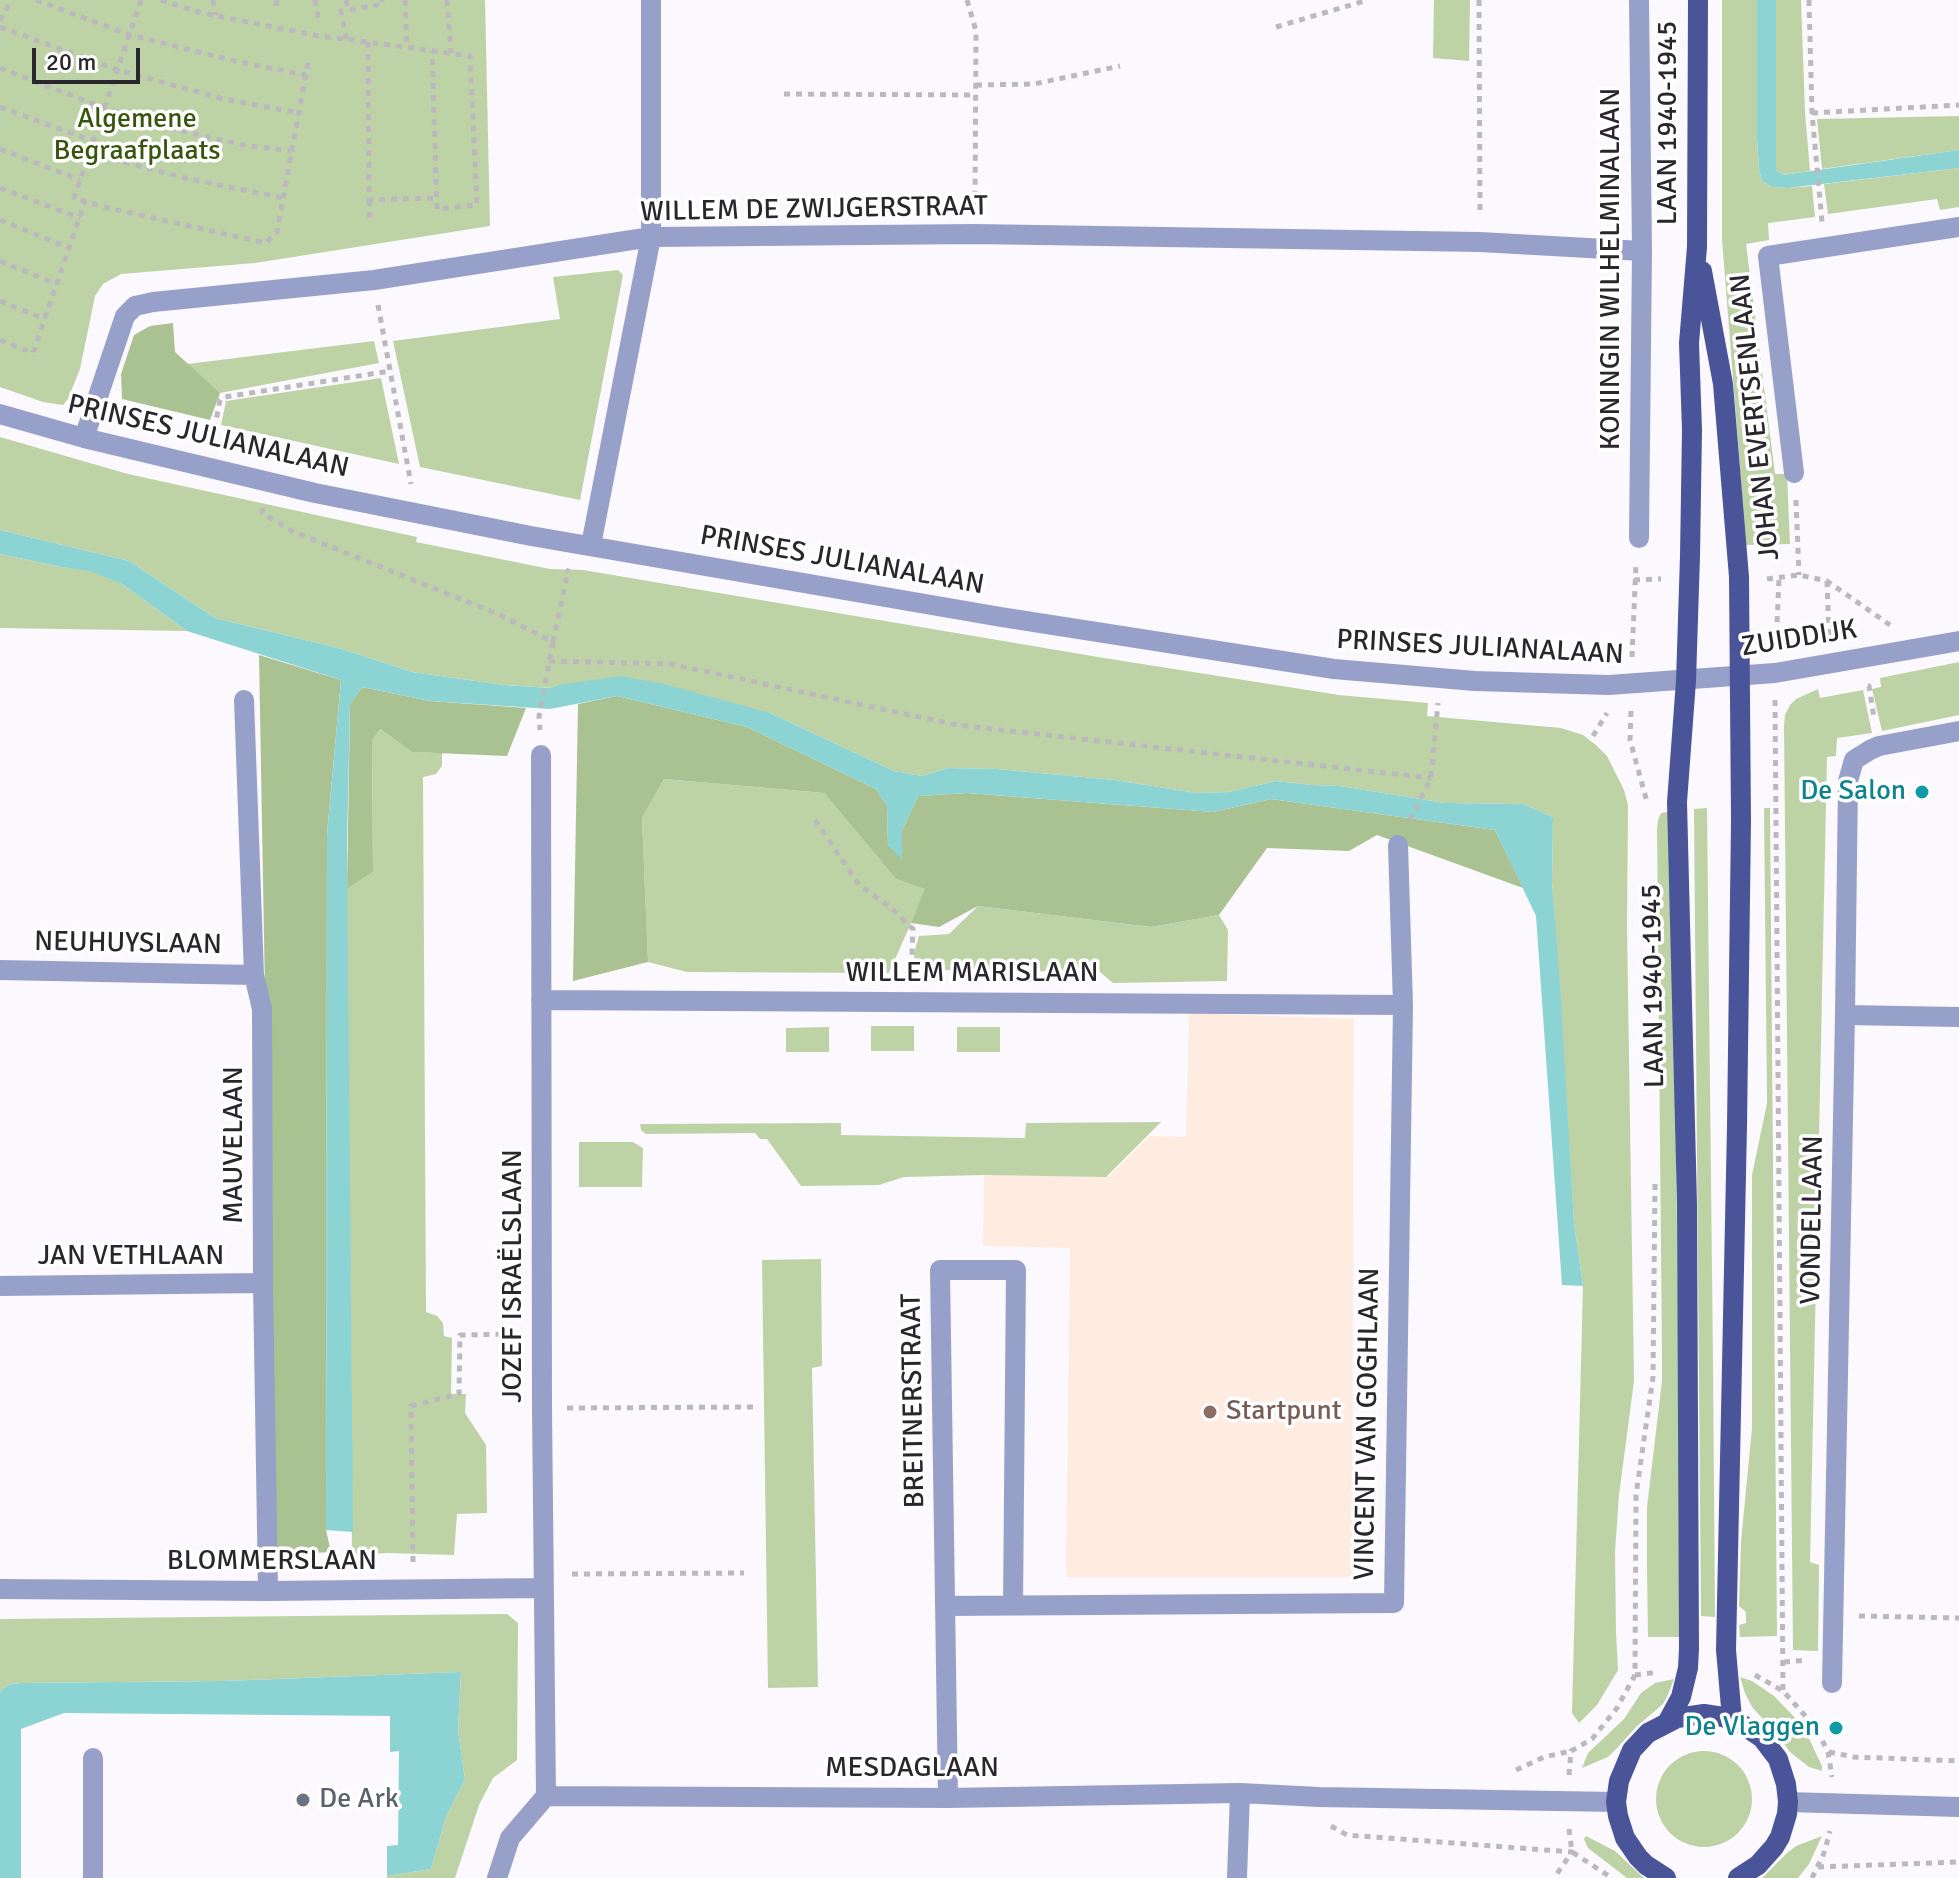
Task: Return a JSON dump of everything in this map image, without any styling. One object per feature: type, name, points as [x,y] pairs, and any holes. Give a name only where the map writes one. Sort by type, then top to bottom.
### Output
[{"type":"main road","name":"LAAN 1940-1945","points":[[1668,1721],[1681,1697],[1689,1649],[1687,1204],[1677,802],[1686,681],[1692,430],[1689,343],[1697,247],[1698,0]]},
{"type":"main road","name":"LAAN 1940-1945","points":[[1697,247],[1723,384],[1738,556],[1741,821],[1726,1650],[1732,1719]]},
{"type":"main road","points":[[1666,1878],[1646,1865],[1631,1848],[1621,1827],[1616,1802],[1619,1781],[1632,1750],[1648,1733],[1668,1721],[1704,1714],[1732,1719],[1755,1732],[1773,1752],[1785,1776],[1788,1802],[1784,1825],[1774,1847],[1758,1865],[1738,1878]]},
{"type":"street","points":[[591,545],[651,237],[651,0]]},
{"type":"street","name":"KONINGIN WILHELMINALAAN","points":[[1639,0],[1642,251],[1639,538]]},
{"type":"street","name":"JOHAN EVERTSENLAAN","points":[[1794,473],[1768,256],[1959,227]]},
{"type":"street","name":"WILLEM DE ZWIJGERSTRAAT","points":[[84,438],[125,316],[135,306],[374,280],[651,237],[975,234],[1480,242],[1642,251]]},
{"type":"street","name":"PRINSES JULIANALAAN","points":[[0,414],[84,438],[315,493],[531,536],[1001,617],[1334,669],[1577,686],[1686,681]]},
{"type":"street","name":"ZUIDDIJK","points":[[1686,681],[1775,673],[1959,641]]},
{"type":"street","name":"MAUVELAAN","points":[[244,700],[254,975],[262,1009],[268,1591]]},
{"type":"street","name":"VONDELLAAN","points":[[1832,1683],[1848,781],[1854,760],[1879,746],[1959,731]]},
{"type":"street","name":"JOZEF ISRAËLSLAAN","points":[[541,755],[546,1796]]},
{"type":"street","name":"VINCENT VAN GOGHLAAN","points":[[945,1606],[1394,1603],[1403,1005],[1398,845]]},
{"type":"street","name":"NEUHUYSLAAN","points":[[0,970],[254,975]]},
{"type":"street","name":"WILLEM MARISLAAN","points":[[541,1000],[1403,1005]]},
{"type":"street","points":[[1845,1015],[1959,1017]]},
{"type":"street","name":"BREITNERSTRAAT","points":[[948,1798],[940,1270],[1016,1270],[1013,1605]]},
{"type":"street","name":"JAN VETHLAAN","points":[[0,1286],[263,1283]]},
{"type":"street","name":"BLOMMERSLAAN","points":[[0,1589],[413,1590],[543,1582]]},
{"type":"street","points":[[93,1758],[93,1878]]},
{"type":"street","points":[[1237,1878],[1240,1793]]},
{"type":"street","name":"MESDAGLAAN","points":[[546,1796],[948,1798],[1240,1793],[1616,1802]]},
{"type":"street","points":[[497,1878],[510,1838],[546,1796]]},
{"type":"street","points":[[1788,1802],[1959,1807]]},
{"type":"path","points":[[0,21],[11,0]]},
{"type":"path","points":[[36,0],[130,35],[306,75]]},
{"type":"path","points":[[141,0],[74,198],[266,243],[277,232],[309,57]]},
{"type":"path","points":[[161,0],[216,15],[324,37],[346,39],[470,56],[477,205],[437,209],[432,51]]},
{"type":"path","points":[[213,0],[216,15]]},
{"type":"path","points":[[276,0],[278,12]]},
{"type":"path","points":[[315,0],[319,22]]},
{"type":"path","points":[[346,0],[348,10]]},
{"type":"path","points":[[346,39],[341,11],[371,3],[383,4],[382,0]]},
{"type":"path","points":[[405,0],[407,47]]},
{"type":"path","points":[[447,0],[451,53]]},
{"type":"path","points":[[967,0],[976,31],[975,234]]},
{"type":"path","points":[[1276,27],[1368,0]]},
{"type":"path","points":[[1479,0],[1480,242]]},
{"type":"path","points":[[1809,0],[1812,113],[1821,208]]},
{"type":"path","points":[[0,27],[118,70],[224,99],[299,113]]},
{"type":"path","points":[[368,42],[370,221]]},
{"type":"path","points":[[976,85],[1034,84],[1120,66]]},
{"type":"path","points":[[0,68],[104,108],[212,138],[292,151]]},
{"type":"path","points":[[784,94],[976,95]]},
{"type":"path","points":[[1812,113],[1959,105]]},
{"type":"path","points":[[0,107],[93,141]]},
{"type":"path","points":[[0,149],[80,180]]},
{"type":"path","points":[[89,153],[185,178],[283,198]]},
{"type":"path","points":[[0,188],[80,218]]},
{"type":"path","points":[[369,200],[438,198]]},
{"type":"path","points":[[0,340],[33,353],[85,201]]},
{"type":"path","points":[[0,220],[69,248]]},
{"type":"path","points":[[0,261],[56,284]]},
{"type":"path","points":[[374,280],[416,512]]},
{"type":"path","points":[[0,301],[45,319]]},
{"type":"path","points":[[206,468],[220,400],[225,397],[390,371]]},
{"type":"path","name":"JOHAN EVERTSENLAAN","points":[[1794,473],[1799,575]]},
{"type":"path","points":[[268,482],[262,513],[294,532],[498,614],[553,642]]},
{"type":"path","name":"ZUIDDIJK","points":[[1775,673],[1779,579],[1799,575],[1827,581],[1921,648]]},
{"type":"path","points":[[1634,580],[1630,740],[1648,806]]},
{"type":"path","points":[[539,716],[565,583]]},
{"type":"path","points":[[549,661],[671,664],[957,725],[1431,778]]},
{"type":"path","points":[[1775,673],[1783,1691]]},
{"type":"path","points":[[1409,822],[1431,778],[1437,720]]},
{"type":"path","points":[[815,820],[859,885],[890,907],[913,929],[909,1002]]},
{"type":"path","points":[[1554,1878],[1572,1852],[1567,1801],[1571,1751],[1592,1739],[1617,1708],[1635,1675],[1636,1495],[1653,1377],[1655,1181]]},
{"type":"path","points":[[413,1590],[411,1406],[459,1394],[460,1335],[542,1334]]},
{"type":"path","points":[[542,1408],[756,1407]]},
{"type":"path","points":[[543,1582],[744,1573]]},
{"type":"path","points":[[1834,1615],[1959,1618]]},
{"type":"path","points":[[1784,1662],[1801,1661]]},
{"type":"path","points":[[1828,1752],[1854,1757],[1959,1761]]},
{"type":"path","points":[[1319,1820],[1347,1835],[1572,1852],[1612,1878]]},
{"type":"path","points":[[1818,1867],[1959,1862]]},
{"type":"shaded area","name":"Startpunt","points":[[1189,1013],[1354,1019],[1352,1577],[1066,1577],[1070,1248],[983,1246],[984,1175],[1109,1176],[1149,1136],[1186,1137]]},
{"type":"green space","name":"Algemene Begraafplaats","points":[[0,0],[485,0],[490,226],[255,263],[121,274],[103,284],[95,296],[80,369],[63,405],[43,402],[0,387]]},
{"type":"green space","points":[[1434,0],[1470,0],[1469,61],[1433,58]]},
{"type":"green space","points":[[1722,0],[1757,0],[1757,139],[1762,181],[1772,187],[1812,186],[1815,217],[1768,223],[1769,240],[1746,244],[1775,474],[1787,474],[1790,544],[1745,545],[1722,239]]},
{"type":"green space","points":[[1776,0],[1801,0],[1810,171],[1782,175],[1776,170]]},
{"type":"green space","points":[[1959,116],[1959,150],[1822,169],[1817,119]]},
{"type":"green space","points":[[1959,168],[1959,207],[1940,210],[1937,199],[1828,214],[1824,184]]},
{"type":"green space","points":[[618,270],[623,275],[580,500],[420,467],[393,341],[560,319],[553,277]]},
{"type":"green space","points":[[173,323],[175,352],[220,393],[210,420],[122,399],[121,374],[134,335],[150,326]]},
{"type":"green space","points":[[374,341],[379,363],[220,393],[187,364]]},
{"type":"green space","points":[[381,378],[399,464],[221,425],[226,401]]},
{"type":"green space","points":[[0,437],[128,474],[417,537],[416,542],[550,569],[583,570],[1339,695],[1428,703],[1427,716],[1561,728],[1583,735],[1596,745],[1607,756],[1628,805],[1634,1381],[1615,1552],[1618,1670],[1597,1705],[1579,1723],[1572,1713],[1583,1286],[1574,1223],[1552,883],[1553,817],[1523,804],[1445,803],[1340,786],[1276,781],[1229,792],[1196,793],[1115,780],[997,769],[948,768],[922,776],[894,771],[770,713],[558,685],[552,688],[504,685],[412,672],[342,649],[215,618],[129,561],[0,530]]},
{"type":"green space","points":[[0,554],[90,570],[122,584],[187,631],[0,628]]},
{"type":"green space","points":[[259,655],[341,680],[327,835],[326,1530],[331,1552],[275,1555]]},
{"type":"green space","points":[[1959,662],[1959,715],[1882,731],[1872,689],[1881,687],[1880,678]]},
{"type":"green space","points":[[362,687],[430,701],[526,708],[507,756],[412,752],[380,729],[372,741],[373,872],[347,889],[350,704]]},
{"type":"green space","points":[[1818,689],[1820,698],[1863,690],[1872,733],[1837,738],[1836,756],[1827,757],[1810,1562],[1819,1565],[1818,1651],[1793,1650],[1784,726],[1790,705]]},
{"type":"green space","points":[[617,696],[747,727],[876,789],[887,806],[888,845],[902,858],[902,830],[918,796],[967,793],[1213,812],[1271,799],[1495,830],[1523,888],[1377,835],[1349,851],[1267,848],[1219,915],[1151,927],[978,906],[939,927],[911,923],[925,889],[896,879],[824,793],[664,779],[642,818],[648,962],[573,981],[578,704]]},
{"type":"green space","points":[[380,729],[412,752],[442,753],[442,766],[436,774],[423,777],[426,1312],[437,1316],[443,1323],[444,1336],[452,1338],[451,1394],[466,1394],[465,1413],[486,1445],[487,1513],[457,1514],[454,1555],[352,1555],[347,889],[373,872],[372,741]]},
{"type":"green space","points":[[664,779],[824,793],[896,879],[926,889],[889,973],[687,972],[648,962],[642,818]]},
{"type":"green space","points":[[1707,808],[1715,1617],[1701,1616],[1694,809]]},
{"type":"green space","points":[[1764,808],[1770,808],[1777,1636],[1740,1637],[1739,1625],[1746,1623],[1746,1612],[1739,1606],[1741,1542],[1752,1428],[1752,1175],[1767,1103]]},
{"type":"green space","points":[[1672,811],[1680,1637],[1648,1637],[1647,1507],[1662,1381],[1657,830],[1661,813]]},
{"type":"green space","points":[[978,906],[1151,927],[1219,915],[1228,930],[1227,981],[1113,983],[1100,972],[938,970],[927,980],[916,981],[914,953],[919,936],[949,934]]},
{"type":"green space","points":[[871,1026],[914,1026],[914,1051],[871,1051]]},
{"type":"green space","points":[[829,1027],[829,1052],[786,1052],[786,1028]]},
{"type":"green space","points":[[957,1027],[1000,1027],[1000,1052],[957,1052]]},
{"type":"green space","points":[[1161,1122],[1106,1177],[904,1177],[879,1185],[801,1186],[767,1139],[760,1139],[755,1133],[646,1134],[640,1124],[841,1123],[841,1135],[1025,1138],[1026,1123]]},
{"type":"green space","points":[[579,1142],[633,1142],[643,1148],[642,1187],[579,1187]]},
{"type":"green space","points":[[821,1259],[822,1366],[812,1368],[818,1687],[768,1688],[762,1260]]},
{"type":"green space","points":[[507,1614],[518,1623],[517,1760],[493,1778],[479,1805],[455,1878],[387,1876],[431,1869],[446,1817],[465,1779],[458,1730],[461,1672],[223,1681],[20,1683],[8,1685],[0,1692],[0,1619]]},
{"type":"green space","points":[[1740,1677],[1774,1696],[1803,1726],[1822,1771],[1809,1767],[1790,1752],[1752,1707]]},
{"type":"green space","points":[[1674,1679],[1663,1704],[1608,1757],[1582,1768],[1588,1753],[1624,1719],[1641,1693],[1655,1683]]},
{"type":"green space","points":[[1704,1751],[1722,1755],[1738,1765],[1748,1781],[1752,1799],[1748,1817],[1738,1833],[1722,1843],[1704,1847],[1686,1843],[1670,1833],[1660,1817],[1656,1799],[1660,1781],[1670,1765],[1686,1755]]},
{"type":"green space","points":[[1586,1836],[1615,1851],[1644,1878],[1627,1878],[1588,1848],[1584,1839]]},
{"type":"green space","points":[[1822,1836],[1809,1864],[1798,1878],[1762,1878],[1796,1846]]},
{"type":"water","points":[[1757,0],[1776,0],[1776,170],[1783,175],[1959,150],[1959,168],[1787,188],[1772,187],[1762,181],[1757,139]]},
{"type":"water","points":[[0,530],[129,561],[215,618],[342,649],[412,672],[551,688],[621,676],[668,685],[770,713],[894,771],[922,776],[948,768],[997,769],[1115,780],[1196,793],[1229,792],[1276,781],[1340,786],[1445,803],[1523,804],[1553,817],[1552,883],[1574,1223],[1583,1286],[1562,1285],[1536,916],[1495,830],[1271,799],[1213,812],[967,793],[918,796],[902,830],[902,860],[888,845],[887,806],[876,789],[747,727],[617,696],[550,709],[430,701],[362,687],[350,704],[347,846],[353,1532],[326,1530],[327,835],[341,680],[187,631],[122,584],[90,571],[0,554]]},
{"type":"water","points":[[461,1672],[458,1730],[465,1779],[446,1817],[431,1869],[387,1876],[387,1846],[398,1845],[399,1751],[390,1752],[390,1716],[64,1713],[21,1729],[21,1878],[0,1878],[0,1692],[8,1685]]},
{"type":"place","name":"De Salon","points":[[1922,792]]},
{"type":"place","name":"Startpunt","points":[[1210,1412]]},
{"type":"place","name":"De Vlaggen","points":[[1836,1728]]},
{"type":"place","name":"De Ark","points":[[303,1800]]}]
